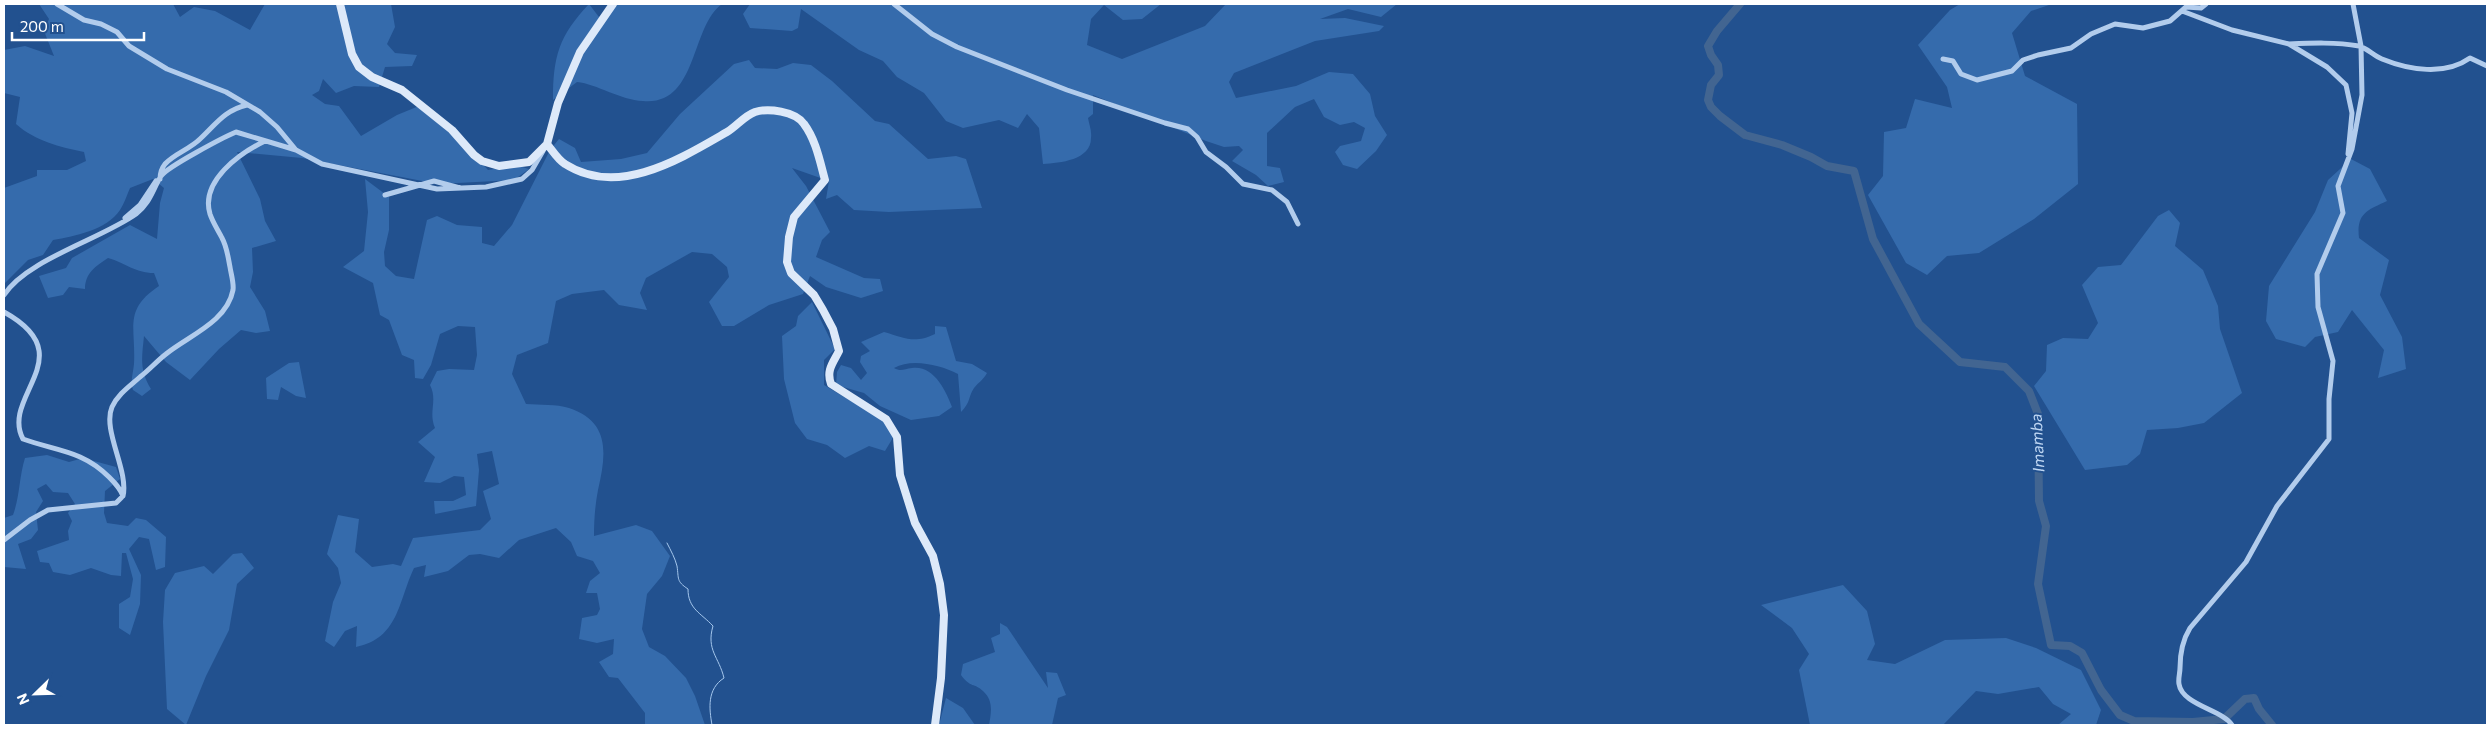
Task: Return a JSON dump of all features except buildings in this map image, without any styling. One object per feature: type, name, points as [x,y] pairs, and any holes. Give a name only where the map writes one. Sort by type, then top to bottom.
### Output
[{"type":"street","points":[[57,4],[84,20],[100,24],[117,32],[129,46],[167,69],[226,92],[260,112],[277,127],[296,150]]},
{"type":"street","points":[[340,4],[352,54],[359,68],[372,77],[402,90],[438,117],[482,161],[499,166],[524,164],[533,160],[547,144]]},
{"type":"street","points":[[160,176],[175,165],[236,132],[249,134],[296,150],[322,164],[437,189],[494,185],[522,179],[532,170],[547,144],[558,103],[580,52],[613,4]]},
{"type":"street","points":[[894,4],[932,34],[957,47],[1067,90],[1165,124],[1188,129],[1197,137],[1206,152],[1244,184],[1272,190],[1288,202],[1298,224]]},
{"type":"street","points":[[1943,59],[1952,61],[1961,74],[1977,80],[2012,71],[2023,60],[2071,48],[2091,34],[2115,24],[2143,28],[2170,21],[2186,8],[2201,8],[2206,4]]},
{"type":"street","points":[[2232,725],[2183,693],[2179,684],[2180,653],[2184,638],[2190,628],[2246,562],[2276,506],[2329,439],[2329,399],[2334,361],[2318,307],[2317,274],[2343,213],[2338,186],[2352,149],[2362,95],[2361,46],[2353,4]]},
{"type":"street","points":[[2182,10],[2232,30],[2289,44],[2319,43],[2361,46],[2381,59],[2442,71],[2459,66],[2470,58],[2487,66]]},
{"type":"street","points":[[2289,44],[2326,66],[2346,85],[2352,113],[2347,159]]},
{"type":"street","points":[[4,294],[7,286],[53,257],[121,222],[145,206],[151,200],[165,164],[200,139],[219,118],[234,109],[248,105]]},
{"type":"street","points":[[547,144],[563,164],[581,171],[620,178],[660,166],[688,154],[729,131],[756,112],[792,114],[804,124],[818,156],[825,180],[794,217],[788,237],[787,262],[791,273],[814,295],[833,329],[839,350],[829,368],[828,377],[831,384],[886,418],[897,436],[900,475],[915,523],[933,556],[944,615],[941,678],[935,725]]},
{"type":"street","points":[[4,540],[48,510],[116,504],[123,496],[125,480],[114,443],[112,407],[128,386],[166,354],[204,328],[228,303],[233,290],[228,252],[210,213],[209,198],[216,183],[232,160],[265,141]]},
{"type":"street","points":[[385,195],[417,185]]},
{"type":"street","points":[[4,312],[24,325],[33,334],[39,350],[32,380],[17,420],[18,431],[23,439],[79,455],[100,469],[120,489],[123,496]]},
{"type":"shaded area","points":[[39,4],[173,4],[180,17],[194,7],[215,11],[250,30],[265,4],[391,4],[395,27],[387,44],[395,53],[417,55],[412,66],[385,67],[379,87],[354,86],[336,93],[323,79],[319,91],[312,95],[325,104],[339,106],[361,136],[397,115],[419,106],[454,133],[488,170],[515,165],[529,169],[514,180],[438,184],[302,158],[237,152],[260,199],[265,221],[276,241],[252,248],[253,272],[250,287],[265,311],[270,331],[256,333],[241,330],[219,349],[190,380],[166,362],[144,336],[143,369],[151,389],[142,396],[133,390],[132,384],[134,364],[133,329],[136,311],[140,303],[159,286],[154,273],[136,270],[108,258],[89,274],[85,283],[85,289],[69,287],[63,295],[48,298],[39,276],[66,268],[72,258],[130,225],[157,239],[160,203],[164,188],[153,179],[130,188],[120,210],[107,223],[90,231],[53,240],[43,255],[28,260],[4,284],[4,188],[37,176],[37,170],[67,170],[86,161],[84,152],[40,139],[23,130],[16,124],[20,97],[4,93],[4,50],[25,46],[54,56],[44,31],[49,19]]},
{"type":"shaded area","points":[[589,4],[599,17],[614,4],[722,4],[712,15],[704,30],[684,79],[674,91],[661,99],[634,100],[577,82],[553,100],[554,71],[560,47],[571,26]]},
{"type":"shaded area","points":[[750,4],[1161,4],[1142,19],[1123,20],[1104,5],[1091,19],[1087,45],[1122,59],[1205,26],[1226,4],[1397,4],[1381,17],[1348,9],[1320,19],[1345,18],[1384,26],[1379,31],[1315,41],[1234,73],[1229,82],[1236,98],[1296,86],[1329,72],[1353,74],[1370,94],[1375,116],[1387,135],[1376,151],[1357,169],[1343,165],[1335,152],[1340,146],[1361,141],[1365,128],[1354,122],[1340,125],[1324,117],[1314,99],[1295,107],[1267,133],[1267,166],[1280,168],[1284,182],[1268,186],[1256,175],[1232,161],[1243,150],[1239,146],[1224,147],[1206,141],[1093,95],[1093,114],[1088,118],[1091,138],[1090,145],[1086,151],[1073,159],[1043,164],[1039,128],[1027,114],[1018,128],[999,120],[963,128],[946,121],[924,93],[897,77],[883,61],[859,50],[801,9],[798,28],[792,31],[750,28],[743,14]]},
{"type":"shaded area","points":[[1960,4],[2052,4],[2031,11],[2012,33],[2025,76],[2077,104],[2078,184],[2034,219],[1979,253],[1947,256],[1927,275],[1906,263],[1868,195],[1883,176],[1884,132],[1906,128],[1915,99],[1952,108],[1947,87],[1918,45],[1950,10]]},
{"type":"shaded area","points":[[749,60],[755,68],[777,69],[793,63],[811,65],[832,81],[875,121],[889,124],[928,159],[956,156],[966,159],[982,208],[889,212],[854,210],[837,195],[826,199],[829,181],[792,168],[806,186],[830,232],[822,240],[816,257],[864,278],[880,279],[883,291],[861,298],[826,287],[810,276],[803,294],[769,305],[734,326],[722,326],[709,302],[729,277],[727,267],[712,254],[692,252],[646,278],[640,293],[647,310],[619,305],[604,290],[572,294],[556,301],[548,343],[517,355],[512,374],[526,404],[553,405],[569,408],[583,414],[599,431],[602,441],[603,464],[595,507],[594,536],[636,525],[652,531],[670,556],[662,576],[647,594],[642,629],[649,647],[665,656],[686,678],[695,696],[705,725],[645,725],[645,713],[618,678],[609,677],[599,662],[613,654],[614,639],[597,643],[579,639],[582,618],[597,615],[600,609],[597,593],[586,593],[590,581],[600,573],[593,561],[577,556],[571,542],[556,528],[519,540],[499,558],[480,554],[469,555],[448,571],[424,577],[426,565],[414,568],[395,617],[381,636],[356,647],[357,626],[345,631],[334,647],[325,641],[333,602],[341,583],[338,568],[327,554],[338,515],[359,519],[355,552],[372,567],[393,564],[401,566],[413,538],[480,530],[491,519],[483,491],[499,484],[492,451],[477,454],[479,470],[476,506],[435,514],[434,501],[453,501],[466,495],[464,477],[454,476],[440,483],[424,482],[435,457],[418,442],[435,428],[432,416],[433,396],[430,385],[437,371],[449,369],[474,370],[477,355],[475,327],[458,326],[440,334],[431,365],[423,379],[415,378],[414,360],[402,355],[389,320],[380,315],[373,283],[343,267],[364,251],[368,212],[365,179],[389,197],[389,230],[384,252],[385,266],[396,276],[414,279],[427,220],[437,216],[457,225],[482,227],[482,243],[494,246],[512,225],[550,150],[559,139],[575,148],[581,162],[621,159],[647,153],[680,114],[734,64]]},
{"type":"shaded area","points":[[2351,159],[2370,169],[2387,201],[2365,214],[2359,223],[2359,238],[2389,260],[2380,295],[2402,337],[2406,369],[2378,378],[2384,350],[2352,310],[2338,332],[2315,337],[2305,347],[2276,339],[2266,321],[2269,286],[2315,212],[2328,180]]},
{"type":"shaded area","points":[[2169,210],[2180,223],[2175,246],[2203,270],[2218,306],[2220,329],[2242,393],[2204,423],[2178,428],[2147,430],[2140,454],[2127,465],[2085,470],[2034,386],[2046,371],[2047,345],[2063,338],[2088,339],[2098,323],[2082,285],[2098,267],[2121,265],[2158,216]]},
{"type":"shaded area","points":[[812,302],[835,349],[824,360],[824,385],[883,420],[894,436],[885,451],[869,446],[845,458],[827,445],[807,439],[795,423],[784,379],[782,336],[796,326],[798,316]]},
{"type":"shaded area","points":[[935,326],[946,327],[956,361],[972,364],[987,373],[972,391],[961,412],[958,374],[926,364],[909,363],[894,368],[901,370],[920,368],[938,380],[952,407],[939,416],[911,420],[880,406],[864,393],[836,385],[837,372],[841,365],[851,368],[861,380],[867,373],[860,362],[861,356],[870,351],[861,342],[884,332],[904,338],[921,339],[935,334]]},
{"type":"shaded area","points":[[299,362],[306,398],[296,396],[281,387],[278,400],[267,399],[266,378],[289,363]]},
{"type":"shaded area","points":[[47,455],[69,462],[83,458],[116,467],[120,479],[105,491],[104,513],[107,523],[128,526],[136,518],[146,520],[166,537],[165,567],[156,570],[149,539],[139,537],[129,549],[141,575],[140,604],[130,635],[119,628],[119,604],[130,597],[133,579],[126,553],[122,553],[121,576],[111,575],[91,568],[70,575],[53,572],[49,563],[40,562],[37,551],[69,540],[68,531],[72,521],[68,513],[75,504],[68,493],[53,492],[46,484],[37,489],[43,501],[36,512],[38,530],[31,539],[18,544],[26,569],[4,567],[4,518],[13,515],[25,458]]},
{"type":"shaded area","points":[[242,553],[254,568],[237,584],[229,630],[206,676],[186,725],[167,709],[163,622],[165,590],[175,573],[204,566],[213,574],[233,554]]},
{"type":"shaded area","points":[[1843,585],[1867,611],[1875,644],[1867,660],[1895,664],[1945,640],[2006,638],[2036,648],[2081,670],[2101,710],[2096,725],[2058,725],[2071,714],[2053,704],[2039,687],[1998,694],[1976,691],[1943,725],[1810,725],[1799,670],[1809,654],[1792,628],[1761,605]]},
{"type":"shaded area","points":[[1000,623],[1007,627],[1048,688],[1046,672],[1057,673],[1066,695],[1058,698],[1052,725],[989,725],[991,707],[989,699],[983,691],[967,682],[961,675],[963,664],[995,652],[991,638],[1000,634]]},
{"type":"shaded area","points":[[946,698],[963,708],[975,725],[939,725]]},
{"type":"waterway","name":"Imamba","points":[[1740,4],[1717,31],[1708,46],[1711,55],[1718,65],[1719,75],[1711,85],[1708,100],[1711,107],[1745,135],[1782,145],[1827,166],[1854,171],[1873,239],[1919,324],[1960,362],[2005,367],[2029,391],[2038,414],[2039,501],[2046,526],[2038,584],[2051,645],[2070,646],[2082,653],[2101,690],[2120,715],[2134,721],[2193,722],[2224,719],[2245,699],[2254,698],[2259,709],[2272,725]]},
{"type":"waterway","points":[[667,543],[673,554],[679,579],[688,589],[690,601],[696,610],[713,626],[711,634],[712,647],[724,678],[718,682],[712,693],[710,706],[712,725]]}]
